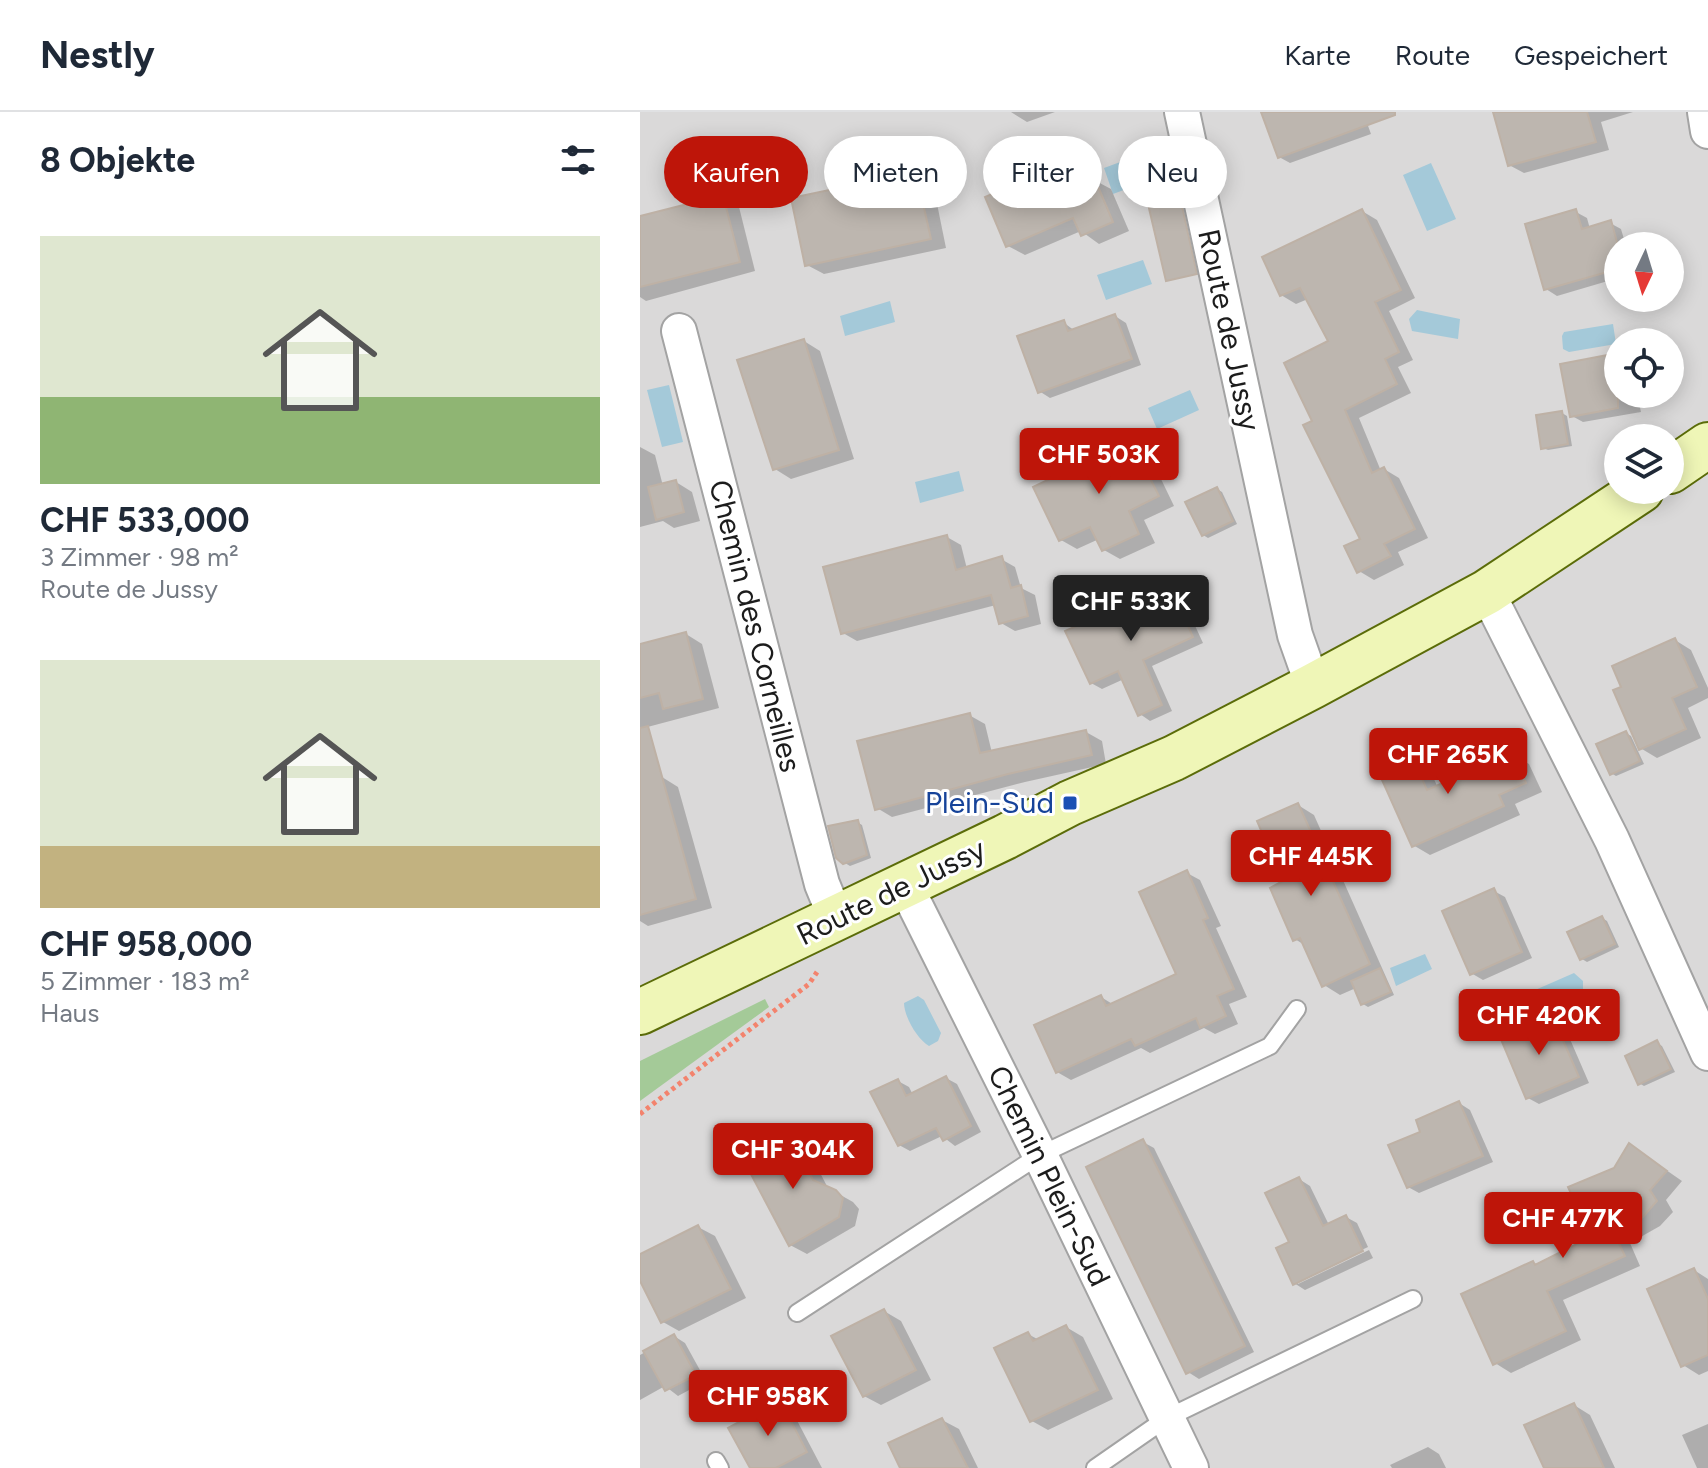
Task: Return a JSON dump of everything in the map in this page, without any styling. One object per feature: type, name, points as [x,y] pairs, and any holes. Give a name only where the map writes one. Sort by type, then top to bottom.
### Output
[{"type":"main road","points":[[1684,461],[1708,445]]},
{"type":"main road","name":"Route de Jussy","points":[[640,1012],[1070,803],[1174,758],[1313,686],[1487,592],[1620,504]]},
{"type":"street","name":"Route de Jussy","points":[[1182,112],[1295,635],[1313,686]]},
{"type":"street","points":[[1705,112],[1708,131]]},
{"type":"street","name":"Chemin des Corneilles","points":[[679,331],[822,884],[836,918]]},
{"type":"street","points":[[1487,592],[1612,840],[1708,1053]]},
{"type":"street","name":"Chemin Plein-Sud","points":[[905,885],[1191,1468]]},
{"type":"lane","points":[[797,1313],[1040,1155],[1270,1046],[1297,1009]]},
{"type":"lane","points":[[1095,1468],[1167,1418],[1413,1299]]},
{"type":"path","points":[[640,1114],[809,984],[825,961]]},
{"type":"shaded area","points":[[640,112],[1708,112],[1708,1468],[640,1468]]},
{"type":"green space","points":[[765,999],[769,1007],[640,1101],[640,1061]]},
{"type":"water","points":[[1118,163],[1118,192],[1113,194],[1104,168]]},
{"type":"water","points":[[1431,163],[1456,219],[1427,231],[1403,175]]},
{"type":"water","points":[[1143,260],[1152,284],[1106,300],[1097,275]]},
{"type":"water","points":[[890,301],[895,322],[845,336],[840,316]]},
{"type":"water","points":[[1417,310],[1460,319],[1458,339],[1412,331],[1409,319]]},
{"type":"water","points":[[1613,324],[1614,328],[1604,328],[1604,346],[1569,352],[1563,349],[1564,332]]},
{"type":"water","points":[[669,385],[683,442],[662,447],[647,390]]},
{"type":"water","points":[[1190,390],[1199,410],[1157,429],[1148,408]]},
{"type":"water","points":[[959,471],[964,491],[920,503],[915,482]]},
{"type":"water","points":[[1425,954],[1432,969],[1396,986],[1390,968]]},
{"type":"water","points":[[1574,973],[1583,981],[1583,995],[1535,1015],[1526,994]]},
{"type":"water","points":[[918,996],[924,1000],[941,1033],[938,1041],[929,1046],[916,1033],[905,1008],[904,1003]]},
{"type":"building","points":[[1261,112],[1395,112],[1395,115],[1278,158]]},
{"type":"building","points":[[1493,112],[1587,112],[1596,142],[1508,166]]},
{"type":"building","points":[[824,191],[824,208],[924,208],[931,239],[805,266],[793,208],[808,208],[808,194]]},
{"type":"building","points":[[1102,196],[1113,222],[1081,236],[1073,218],[1006,247],[990,208],[1102,208]]},
{"type":"building","points":[[672,208],[726,208],[740,262],[640,287],[640,216]]},
{"type":"building","points":[[1149,208],[1182,208],[1197,274],[1166,281]]},
{"type":"building","points":[[1362,209],[1401,290],[1375,302],[1399,352],[1385,359],[1397,384],[1345,410],[1372,473],[1384,467],[1415,529],[1384,544],[1391,556],[1357,573],[1344,546],[1360,539],[1303,425],[1312,421],[1284,363],[1328,341],[1300,288],[1280,296],[1262,257]]},
{"type":"building","points":[[1576,209],[1582,229],[1611,220],[1614,232],[1604,232],[1604,273],[1544,290],[1525,224]]},
{"type":"building","points":[[1115,314],[1132,359],[1038,393],[1017,336],[1064,320],[1068,331]]},
{"type":"building","points":[[804,339],[839,450],[773,470],[737,360]]},
{"type":"building","points":[[1604,356],[1604,408],[1618,408],[1570,417],[1560,364]]},
{"type":"building","points":[[1562,411],[1568,444],[1541,449],[1536,415]]},
{"type":"building","points":[[1131,440],[1159,496],[1129,511],[1139,534],[1102,551],[1090,527],[1059,541],[1033,487]]},
{"type":"building","points":[[676,480],[684,512],[656,520],[648,487]]},
{"type":"building","points":[[1217,487],[1233,521],[1202,536],[1185,502]]},
{"type":"building","points":[[947,535],[956,570],[1002,556],[1011,588],[1021,585],[1028,616],[999,624],[991,595],[841,634],[823,567]]},
{"type":"building","points":[[1170,585],[1193,637],[1143,660],[1162,705],[1138,716],[1118,671],[1090,684],[1065,631]]},
{"type":"building","points":[[686,632],[703,699],[663,709],[659,693],[640,698],[640,644]]},
{"type":"building","points":[[1675,638],[1697,687],[1672,698],[1686,729],[1639,750],[1613,690],[1621,687],[1612,666]]},
{"type":"building","points":[[970,713],[980,753],[1086,730],[1092,755],[875,810],[857,741]]},
{"type":"building","points":[[648,726],[696,899],[640,915],[640,728]]},
{"type":"building","points":[[1626,731],[1640,761],[1610,775],[1596,744]]},
{"type":"building","points":[[1513,752],[1526,783],[1499,795],[1504,806],[1412,847],[1378,771],[1412,756],[1427,790]]},
{"type":"building","points":[[1298,803],[1370,964],[1322,987],[1300,938],[1293,941],[1270,888],[1283,881],[1257,821]]},
{"type":"building","points":[[858,820],[867,855],[843,864],[836,858],[828,826]]},
{"type":"building","points":[[1187,870],[1208,918],[1203,920],[1234,989],[1217,996],[1226,1016],[1200,1028],[1196,1018],[1135,1046],[1131,1039],[1056,1073],[1034,1025],[1101,995],[1106,1006],[1176,974],[1139,892]]},
{"type":"building","points":[[1494,888],[1522,952],[1470,975],[1442,911]]},
{"type":"building","points":[[1602,916],[1615,944],[1580,960],[1567,932]]},
{"type":"building","points":[[1380,968],[1391,992],[1361,1005],[1351,981]]},
{"type":"building","points":[[1552,1015],[1579,1077],[1526,1099],[1500,1037]]},
{"type":"building","points":[[1657,1040],[1671,1069],[1638,1085],[1625,1056]]},
{"type":"building","points":[[946,1076],[971,1126],[943,1141],[936,1128],[898,1146],[870,1092],[898,1079],[906,1096]]},
{"type":"building","points":[[1459,1101],[1483,1156],[1407,1188],[1388,1145],[1420,1132],[1416,1120]]},
{"type":"building","points":[[791,1136],[813,1180],[836,1190],[843,1198],[839,1217],[789,1246],[744,1161]]},
{"type":"building","points":[[1143,1139],[1245,1346],[1186,1374],[1086,1167]]},
{"type":"building","points":[[1629,1143],[1667,1171],[1650,1190],[1657,1201],[1643,1217],[1614,1233],[1625,1256],[1547,1291],[1566,1331],[1493,1365],[1461,1294],[1533,1261],[1535,1265],[1591,1237],[1568,1187],[1614,1168]]},
{"type":"building","points":[[1299,1177],[1323,1226],[1346,1215],[1363,1251],[1293,1285],[1276,1248],[1289,1242],[1265,1193]]},
{"type":"building","points":[[698,1225],[731,1289],[661,1323],[640,1281],[640,1254]]},
{"type":"building","points":[[1694,1268],[1708,1299],[1708,1355],[1681,1367],[1647,1289]]},
{"type":"building","points":[[884,1309],[916,1370],[863,1397],[831,1336]]},
{"type":"building","points":[[1066,1325],[1098,1390],[1030,1422],[994,1348],[1028,1332],[1033,1341]]},
{"type":"building","points":[[674,1334],[696,1375],[665,1391],[643,1351]]},
{"type":"building","points":[[780,1400],[807,1452],[776,1468],[750,1468],[728,1428]]},
{"type":"building","points":[[1574,1403],[1604,1468],[1544,1468],[1524,1425]]},
{"type":"building","points":[[942,1418],[968,1468],[900,1468],[888,1443]]},
{"type":"place","name":"Plein-Sud","points":[[1070,803]]}]
